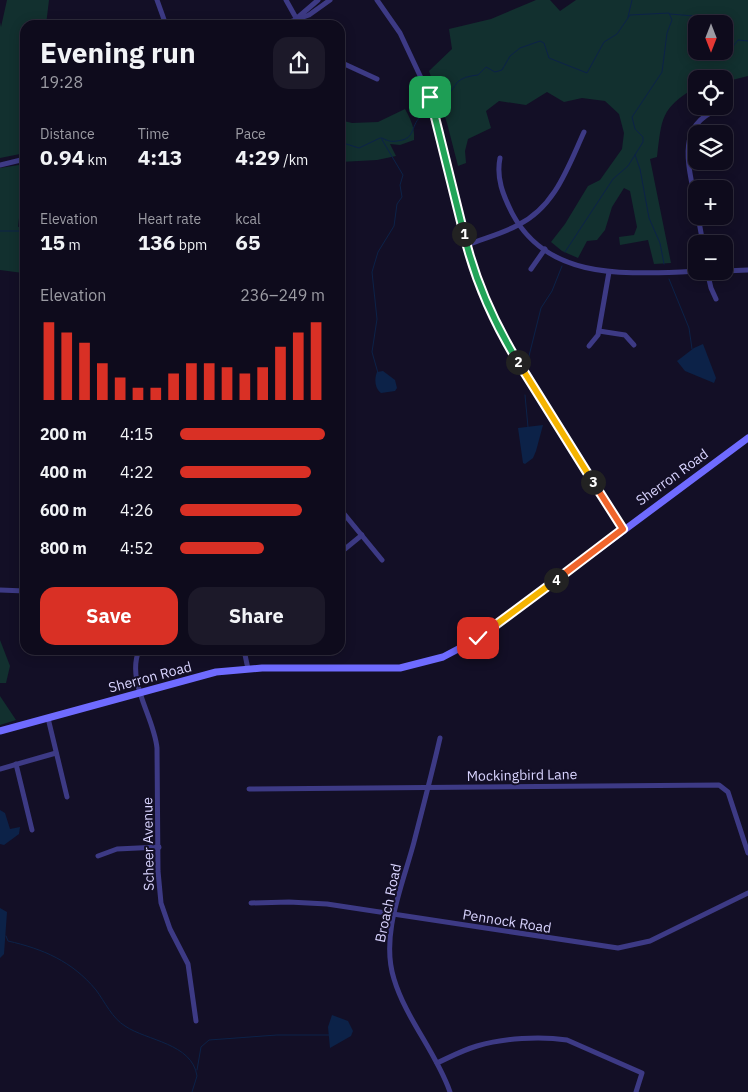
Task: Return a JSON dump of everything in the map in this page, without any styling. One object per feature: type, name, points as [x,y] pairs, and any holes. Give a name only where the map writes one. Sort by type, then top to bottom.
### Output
[{"type":"main road","name":"Sherron Road","points":[[0,731],[216,672],[248,668],[400,668],[432,661],[478,638],[748,438]]},
{"type":"street","points":[[157,0],[164,20]]},
{"type":"street","points":[[286,0],[296,19]]},
{"type":"street","points":[[296,19],[299,14],[318,0]]},
{"type":"street","points":[[296,19],[309,15],[330,0]]},
{"type":"street","points":[[377,0],[400,32],[430,97],[478,285],[497,328],[623,529]]},
{"type":"street","points":[[345,64],[377,79]]},
{"type":"street","points":[[692,180],[687,155],[689,140],[700,120],[705,115]]},
{"type":"street","points":[[467,245],[520,225],[538,212],[553,196],[584,132]]},
{"type":"street","points":[[500,158],[498,170],[500,184],[507,202],[520,225],[545,249],[572,264],[609,272],[688,271]]},
{"type":"street","points":[[0,165],[20,160]]},
{"type":"street","points":[[531,269],[545,249]]},
{"type":"street","points":[[733,271],[748,270]]},
{"type":"street","points":[[589,346],[599,331],[609,272]]},
{"type":"street","points":[[710,280],[716,299]]},
{"type":"street","points":[[599,331],[625,335],[634,345]]},
{"type":"street","points":[[345,515],[382,560]]},
{"type":"street","points":[[345,549],[362,535]]},
{"type":"street","points":[[0,590],[20,591]]},
{"type":"street","name":"Scheer Avenue","points":[[137,655],[134,669],[156,736],[159,885],[162,910],[188,964],[196,1021]]},
{"type":"street","points":[[245,655],[248,668]]},
{"type":"street","points":[[48,718],[67,797]]},
{"type":"street","name":"Broach Road","points":[[440,738],[395,914],[389,950],[393,979],[450,1092]]},
{"type":"street","points":[[0,768],[56,753]]},
{"type":"street","points":[[16,764],[32,830]]},
{"type":"street","name":"Mockingbird Lane","points":[[249,789],[720,785],[728,792],[748,853]]},
{"type":"street","points":[[98,856],[117,849],[158,847]]},
{"type":"street","name":"Pennock Road","points":[[251,903],[314,903],[588,945],[628,948],[650,941],[748,894]]},
{"type":"street","points":[[437,1063],[477,1046],[555,1038],[583,1045],[642,1073],[636,1092]]},
{"type":"green space","points":[[7,0],[49,0],[47,20],[20,20],[20,154],[0,158],[0,22],[1,27]]},
{"type":"green space","points":[[536,0],[550,0],[560,11],[576,0],[748,0],[748,76],[733,80],[733,70],[688,70],[688,92],[675,102],[665,116],[660,133],[657,157],[650,159],[671,263],[654,264],[648,240],[620,245],[619,237],[634,235],[637,227],[630,191],[624,188],[612,207],[605,230],[597,240],[587,241],[578,258],[562,251],[551,242],[565,224],[588,186],[600,180],[622,149],[624,133],[619,114],[605,101],[582,98],[564,102],[547,92],[526,105],[499,101],[486,111],[491,128],[468,139],[465,151],[466,163],[458,166],[447,123],[429,71],[452,49],[449,29],[491,19]]},
{"type":"green space","points":[[405,109],[412,124],[414,140],[400,145],[390,144],[396,156],[377,160],[345,162],[345,121],[352,123],[378,122]]},
{"type":"green space","points":[[20,165],[18,227],[20,226],[20,273],[0,270],[0,168]]},
{"type":"green space","points":[[0,640],[10,666],[6,683],[0,683]]},
{"type":"green space","points":[[0,696],[16,720],[0,725]]},
{"type":"water","points":[[703,344],[716,378],[714,383],[685,371],[677,361],[694,348]]},
{"type":"water","points":[[383,371],[395,380],[397,388],[395,391],[381,393],[377,389],[375,381],[377,372]]},
{"type":"water","points":[[543,425],[533,458],[525,464],[523,463],[518,428]]},
{"type":"water","points":[[0,810],[5,813],[10,829],[20,827],[19,834],[4,845],[0,844]]},
{"type":"water","points":[[0,908],[7,912],[4,954],[0,958]]},
{"type":"water","points":[[332,1015],[348,1021],[353,1031],[351,1036],[330,1048],[328,1027]]},
{"type":"waterway","points":[[628,17],[632,0]]},
{"type":"waterway","points":[[443,97],[451,91],[458,81],[478,75],[486,67],[495,72],[502,70],[510,56],[520,48],[540,41],[544,43],[549,58],[587,73],[604,42],[617,34],[630,15],[669,13],[672,20],[667,33],[662,72],[632,117],[635,129],[643,137],[643,142],[628,166],[613,179],[565,252]]},
{"type":"waterway","points":[[670,14],[688,16]]},
{"type":"waterway","points":[[733,46],[738,40],[748,41]]},
{"type":"waterway","points":[[382,138],[388,141],[407,138],[420,117]]},
{"type":"waterway","points":[[345,144],[359,148],[380,138]]},
{"type":"waterway","points":[[378,373],[372,352],[377,319],[372,272],[378,252],[394,226],[397,204],[402,197],[400,185],[403,175],[381,138]]},
{"type":"waterway","points":[[635,155],[640,169],[649,218],[660,243],[664,264]]},
{"type":"waterway","points":[[0,231],[20,231]]},
{"type":"waterway","points":[[528,360],[541,308],[552,291],[562,266]]},
{"type":"waterway","points":[[669,279],[689,328],[692,349]]},
{"type":"waterway","points":[[525,395],[528,427]]},
{"type":"waterway","points":[[6,936],[8,941],[45,952],[67,964],[96,990],[120,1023],[134,1031],[167,1044],[187,1056],[197,1076],[192,1092]]},
{"type":"waterway","points":[[197,1070],[201,1047],[209,1040],[277,1035],[329,1035]]},
{"type":"route","points":[[430,97],[472,266],[483,297],[497,328],[623,529],[478,638]]}]
